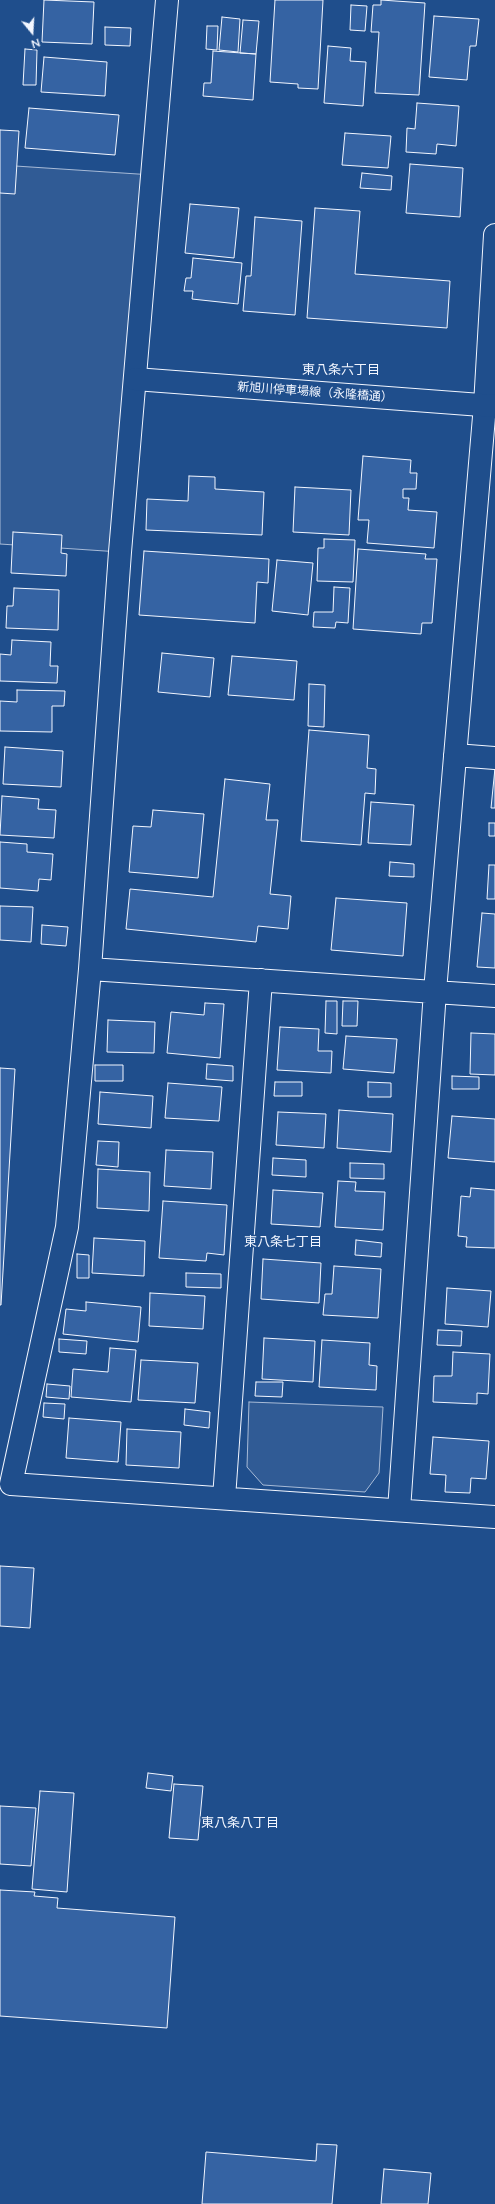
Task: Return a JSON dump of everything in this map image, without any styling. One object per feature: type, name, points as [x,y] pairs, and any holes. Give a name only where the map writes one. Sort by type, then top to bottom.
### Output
[{"type":"street","points":[[166,0],[120,552],[90,969],[67,1227],[10,1484],[495,1517]]},
{"type":"street","points":[[399,1510],[435,991],[454,755],[490,405],[495,235]]},
{"type":"street","name":"新旭川停車場線（永隆橋通）","points":[[135,379],[490,405]]},
{"type":"street","points":[[454,755],[495,758]]},
{"type":"street","points":[[90,969],[495,996]]},
{"type":"street","points":[[224,1498],[261,980]]},
{"type":"shaded area","points":[[0,165],[153,175],[120,552],[0,544]]},
{"type":"shaded area","points":[[249,1402],[383,1407],[379,1473],[365,1492],[263,1485],[247,1467]]},
{"type":"building","points":[[44,0],[94,2],[92,44],[42,42]]},
{"type":"building","points":[[275,0],[323,0],[318,89],[298,88],[298,84],[270,82]]},
{"type":"building","points":[[381,0],[425,3],[419,95],[375,93],[379,32],[371,32],[373,5],[381,5]]},
{"type":"building","points":[[351,5],[367,6],[365,31],[350,30]]},
{"type":"building","points":[[434,16],[479,19],[476,46],[470,46],[467,80],[429,77]]},
{"type":"building","points":[[222,17],[240,19],[238,52],[219,50]]},
{"type":"building","points":[[243,20],[259,21],[256,54],[240,53]]},
{"type":"building","points":[[207,26],[218,26],[217,50],[206,49]]},
{"type":"building","points":[[105,27],[131,28],[130,46],[105,45]]},
{"type":"building","points":[[328,46],[351,48],[350,61],[366,62],[363,106],[324,103]]},
{"type":"building","points":[[25,49],[37,50],[36,85],[23,85]]},
{"type":"building","points":[[213,51],[256,54],[253,100],[203,96],[204,83],[211,83]]},
{"type":"building","points":[[44,57],[107,62],[105,96],[41,92]]},
{"type":"building","points":[[417,103],[459,106],[456,146],[437,144],[436,154],[406,152],[407,128],[415,129]]},
{"type":"building","points":[[29,108],[119,115],[115,155],[25,148]]},
{"type":"building","points":[[0,130],[19,131],[15,194],[0,193]]},
{"type":"building","points":[[345,133],[391,136],[388,168],[342,165]]},
{"type":"building","points":[[410,164],[463,168],[460,217],[406,213]]},
{"type":"building","points":[[362,173],[392,176],[391,190],[360,188]]},
{"type":"building","points":[[190,204],[239,208],[234,258],[185,253]]},
{"type":"building","points":[[315,208],[360,211],[355,274],[450,281],[447,328],[307,318]]},
{"type":"building","points":[[255,217],[302,221],[295,315],[243,311],[246,276],[251,276]]},
{"type":"building","points":[[193,258],[242,263],[238,304],[192,299],[193,291],[184,291],[186,278],[191,278]]},
{"type":"building","points":[[363,456],[411,460],[410,473],[417,473],[416,489],[403,489],[403,498],[409,498],[408,510],[437,512],[434,548],[367,543],[369,520],[358,520]]},
{"type":"building","points":[[189,476],[215,477],[215,489],[264,492],[262,535],[146,530],[147,499],[188,501]]},
{"type":"building","points":[[295,487],[351,490],[349,535],[293,532]]},
{"type":"building","points":[[13,532],[62,535],[61,553],[67,554],[66,576],[11,573]]},
{"type":"building","points":[[324,539],[355,540],[353,582],[317,581],[318,548],[324,548]]},
{"type":"building","points":[[358,549],[426,554],[425,559],[437,559],[432,623],[422,623],[421,634],[353,629]]},
{"type":"building","points":[[144,551],[269,559],[268,583],[257,582],[255,623],[139,615]]},
{"type":"building","points":[[277,560],[313,563],[308,615],[272,611]]},
{"type":"building","points":[[334,587],[350,588],[348,623],[336,622],[335,628],[313,627],[314,612],[333,612]]},
{"type":"building","points":[[14,588],[59,590],[58,630],[6,628],[7,606],[13,606]]},
{"type":"building","points":[[12,640],[51,642],[50,666],[58,666],[57,683],[0,681],[0,654],[11,655]]},
{"type":"building","points":[[162,653],[214,658],[210,697],[158,692]]},
{"type":"building","points":[[232,656],[297,661],[294,700],[228,695]]},
{"type":"building","points":[[309,684],[325,685],[324,727],[308,726]]},
{"type":"building","points":[[17,690],[65,691],[64,706],[52,706],[52,732],[0,731],[0,701],[17,702]]},
{"type":"building","points":[[309,730],[369,735],[367,768],[376,769],[375,794],[365,793],[361,845],[301,841]]},
{"type":"building","points":[[5,747],[63,751],[61,787],[3,784]]},
{"type":"building","points":[[495,768],[495,808],[491,808]]},
{"type":"building","points":[[225,779],[270,784],[266,820],[278,820],[270,894],[291,896],[288,929],[258,926],[256,942],[126,929],[130,889],[213,897]]},
{"type":"building","points":[[2,796],[39,799],[38,809],[56,810],[54,838],[0,835]]},
{"type":"building","points":[[371,802],[414,805],[411,845],[368,843]]},
{"type":"building","points":[[153,810],[204,814],[198,878],[129,872],[133,826],[151,827]]},
{"type":"building","points":[[489,823],[495,823],[495,836],[489,836]]},
{"type":"building","points":[[0,842],[27,844],[27,852],[53,854],[51,880],[39,879],[38,891],[0,888]]},
{"type":"building","points":[[390,862],[414,864],[414,877],[389,876]]},
{"type":"building","points":[[489,865],[495,865],[495,899],[487,899]]},
{"type":"building","points":[[336,898],[407,903],[403,956],[331,950]]},
{"type":"building","points":[[0,906],[33,907],[31,942],[0,940]]},
{"type":"building","points":[[482,913],[495,914],[495,968],[477,967]]},
{"type":"building","points":[[42,925],[68,927],[66,946],[41,944]]},
{"type":"building","points":[[326,1001],[337,1001],[337,1034],[325,1033]]},
{"type":"building","points":[[343,1001],[358,1001],[357,1026],[342,1026]]},
{"type":"building","points":[[205,1003],[224,1004],[220,1058],[167,1053],[171,1012],[204,1015]]},
{"type":"building","points":[[108,1020],[155,1022],[154,1053],[107,1052]]},
{"type":"building","points":[[280,1027],[319,1029],[318,1051],[332,1051],[331,1073],[277,1070]]},
{"type":"building","points":[[471,1033],[495,1034],[495,1075],[470,1074]]},
{"type":"building","points":[[346,1036],[397,1039],[394,1073],[343,1069]]},
{"type":"building","points":[[207,1064],[233,1066],[233,1081],[206,1079]]},
{"type":"building","points":[[95,1065],[123,1065],[123,1081],[95,1081]]},
{"type":"building","points":[[0,1068],[15,1069],[1,1305],[0,1305]]},
{"type":"building","points":[[452,1076],[479,1077],[479,1089],[452,1089]]},
{"type":"building","points":[[275,1082],[302,1082],[302,1096],[274,1096]]},
{"type":"building","points":[[368,1082],[391,1083],[391,1097],[368,1097]]},
{"type":"building","points":[[168,1083],[222,1087],[219,1121],[165,1118]]},
{"type":"building","points":[[100,1092],[153,1096],[151,1128],[98,1124]]},
{"type":"building","points":[[339,1110],[393,1114],[391,1152],[337,1148]]},
{"type":"building","points":[[278,1112],[326,1114],[324,1148],[276,1145]]},
{"type":"building","points":[[452,1116],[495,1119],[495,1162],[448,1158]]},
{"type":"building","points":[[98,1141],[119,1142],[118,1167],[96,1165]]},
{"type":"building","points":[[166,1150],[213,1152],[211,1189],[164,1186]]},
{"type":"building","points":[[273,1158],[306,1160],[306,1177],[272,1175]]},
{"type":"building","points":[[350,1163],[384,1164],[384,1179],[350,1178]]},
{"type":"building","points":[[98,1169],[150,1172],[149,1211],[97,1208]]},
{"type":"building","points":[[338,1181],[356,1182],[355,1191],[385,1192],[383,1230],[335,1227]]},
{"type":"building","points":[[471,1188],[495,1190],[495,1248],[466,1247],[467,1237],[458,1236],[461,1196],[470,1197]]},
{"type":"building","points":[[273,1190],[323,1193],[320,1227],[271,1224]]},
{"type":"building","points":[[163,1201],[227,1205],[224,1255],[207,1253],[206,1261],[159,1258]]},
{"type":"building","points":[[94,1238],[145,1241],[144,1276],[92,1273]]},
{"type":"building","points":[[356,1240],[382,1243],[381,1257],[355,1255]]},
{"type":"building","points":[[77,1254],[89,1255],[89,1278],[77,1278]]},
{"type":"building","points":[[263,1259],[321,1263],[319,1303],[261,1299]]},
{"type":"building","points":[[334,1266],[381,1269],[378,1318],[323,1315],[325,1294],[332,1294]]},
{"type":"building","points":[[186,1273],[221,1274],[221,1288],[186,1287]]},
{"type":"building","points":[[447,1288],[491,1291],[488,1327],[445,1324]]},
{"type":"building","points":[[150,1293],[205,1296],[203,1329],[149,1326]]},
{"type":"building","points":[[86,1302],[141,1307],[138,1342],[63,1334],[66,1309],[86,1311]]},
{"type":"building","points":[[438,1330],[462,1331],[461,1346],[437,1345]]},
{"type":"building","points":[[264,1338],[315,1341],[313,1382],[262,1379]]},
{"type":"building","points":[[59,1339],[87,1341],[86,1354],[59,1352]]},
{"type":"building","points":[[322,1340],[370,1343],[369,1365],[377,1366],[376,1390],[319,1387]]},
{"type":"building","points":[[110,1348],[136,1350],[131,1402],[71,1397],[73,1369],[108,1372]]},
{"type":"building","points":[[453,1352],[490,1354],[488,1394],[477,1393],[477,1404],[433,1402],[434,1376],[452,1376]]},
{"type":"building","points":[[141,1360],[198,1363],[195,1403],[138,1400]]},
{"type":"building","points":[[256,1382],[283,1382],[282,1397],[255,1396]]},
{"type":"building","points":[[47,1384],[70,1386],[69,1399],[46,1397]]},
{"type":"building","points":[[44,1403],[65,1404],[64,1419],[43,1417]]},
{"type":"building","points":[[185,1409],[210,1412],[209,1428],[184,1425]]},
{"type":"building","points":[[69,1418],[121,1422],[118,1462],[66,1458]]},
{"type":"building","points":[[127,1429],[181,1432],[179,1468],[126,1465]]},
{"type":"building","points":[[433,1437],[489,1441],[486,1479],[471,1478],[470,1493],[445,1492],[446,1475],[430,1474]]},
{"type":"building","points":[[0,1566],[34,1568],[30,1628],[0,1626]]},
{"type":"building","points":[[148,1773],[173,1776],[171,1791],[146,1788]]},
{"type":"building","points":[[174,1784],[203,1786],[198,1840],[169,1838]]},
{"type":"building","points":[[40,1791],[74,1793],[67,1892],[32,1889]]},
{"type":"building","points":[[0,1806],[36,1808],[31,1866],[0,1864]]},
{"type":"building","points":[[0,1890],[35,1892],[34,1896],[58,1898],[57,1908],[175,1917],[167,2028],[0,2016]]},
{"type":"building","points":[[317,2144],[337,2145],[332,2204],[202,2204],[206,2152],[316,2161]]},
{"type":"building","points":[[384,2169],[431,2173],[428,2204],[381,2204]]},
{"type":"district","name":"東八条六丁目","points":[[341,370]]},
{"type":"district","name":"東八条七丁目","points":[[283,1242]]},
{"type":"district","name":"東八条八丁目","points":[[240,1823]]}]
